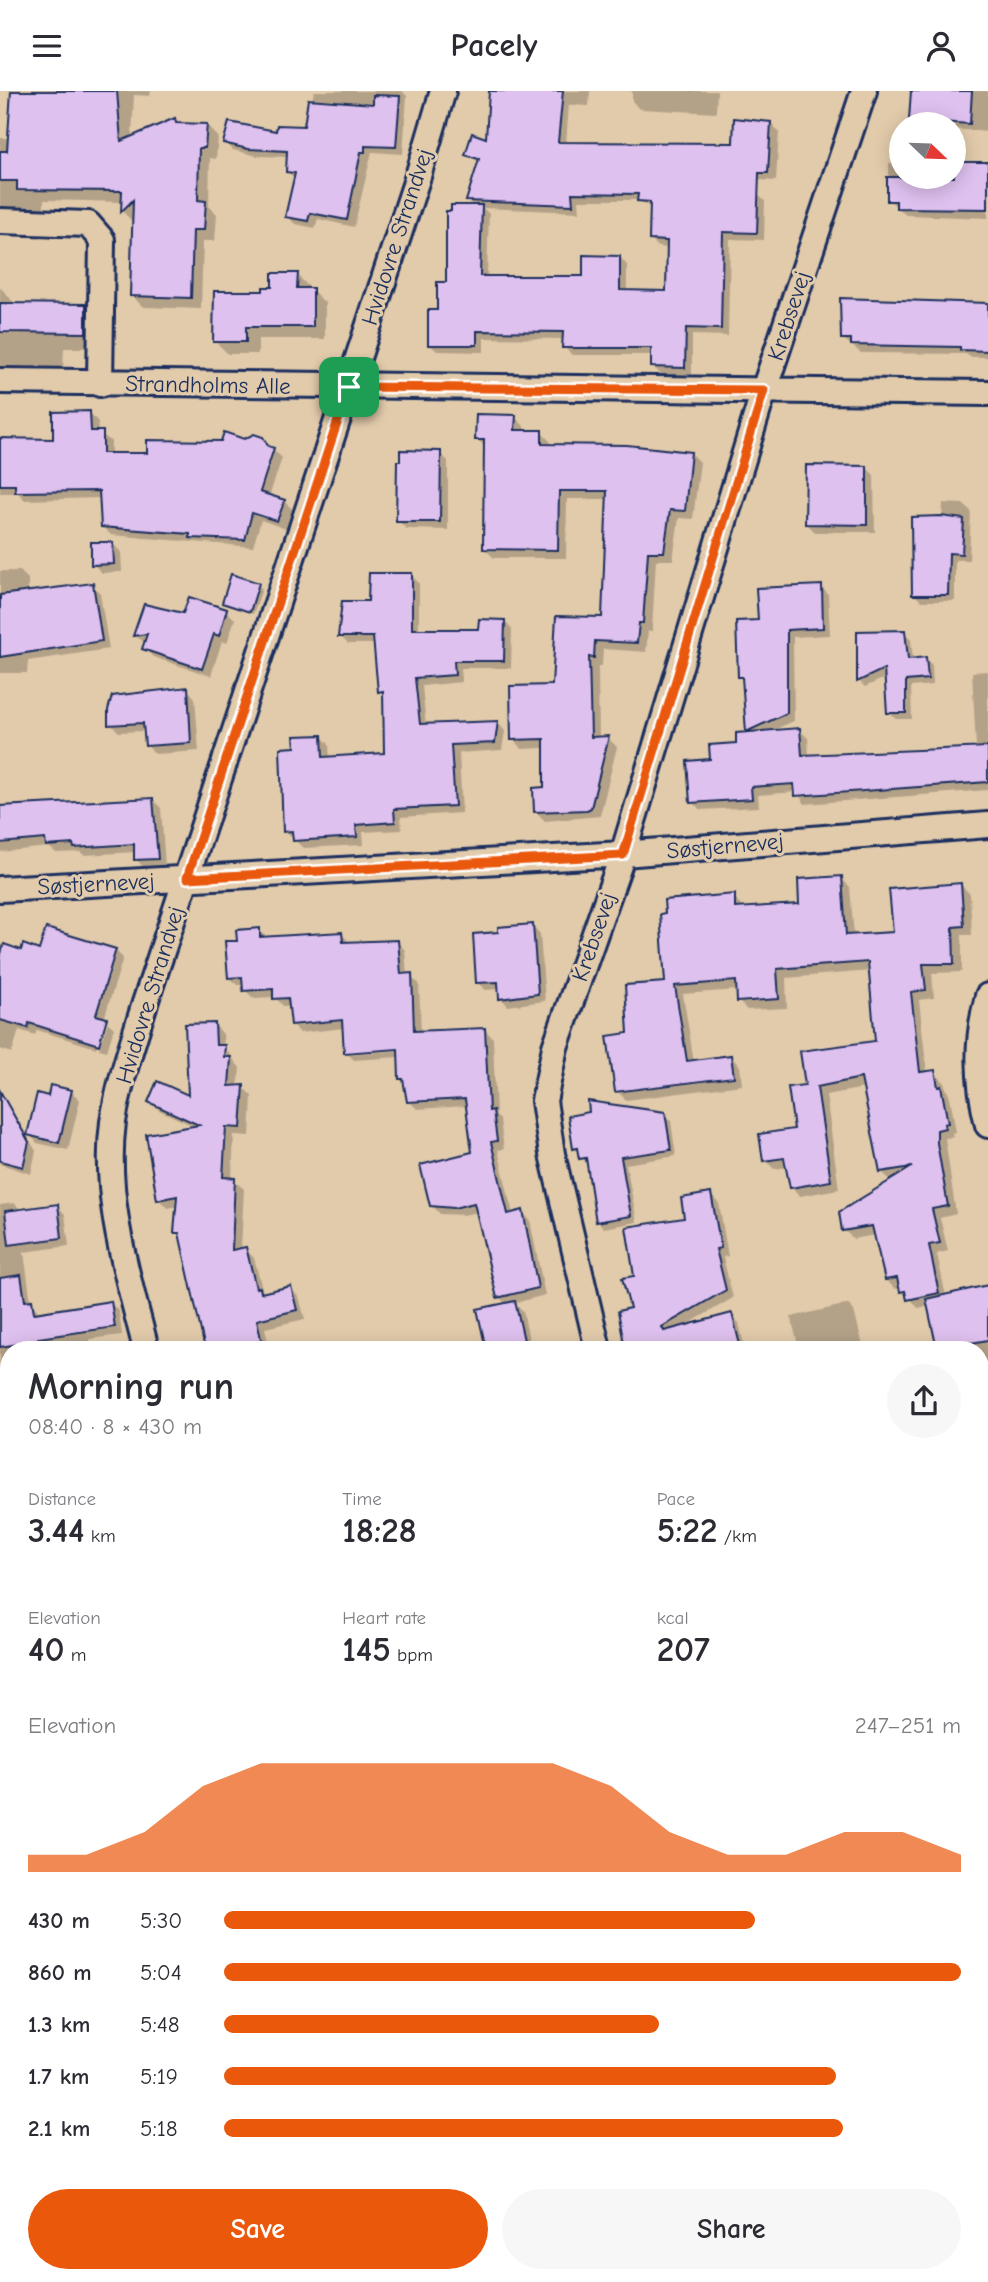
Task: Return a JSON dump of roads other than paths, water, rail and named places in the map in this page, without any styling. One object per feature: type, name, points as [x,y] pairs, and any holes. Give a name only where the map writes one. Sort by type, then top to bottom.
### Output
[{"type":"street","name":"Hvidovre Strandvej","points":[[144,1341],[120,1243],[112,1179],[113,1123],[145,1003],[418,176],[443,91]]},
{"type":"street","name":"Krebsevej","points":[[596,1341],[552,1154],[544,1101],[555,1047],[623,855],[764,390],[864,91]]},
{"type":"street","name":"Strandholms Alle","points":[[0,221],[88,224],[102,240],[100,384]]},
{"type":"street","name":"Strandholms Alle","points":[[0,381],[988,394]]},
{"type":"street","name":"Søstjernevej","points":[[0,889],[623,855],[988,825]]},
{"type":"street","points":[[988,996],[979,1028],[978,1065],[988,1125]]}]
